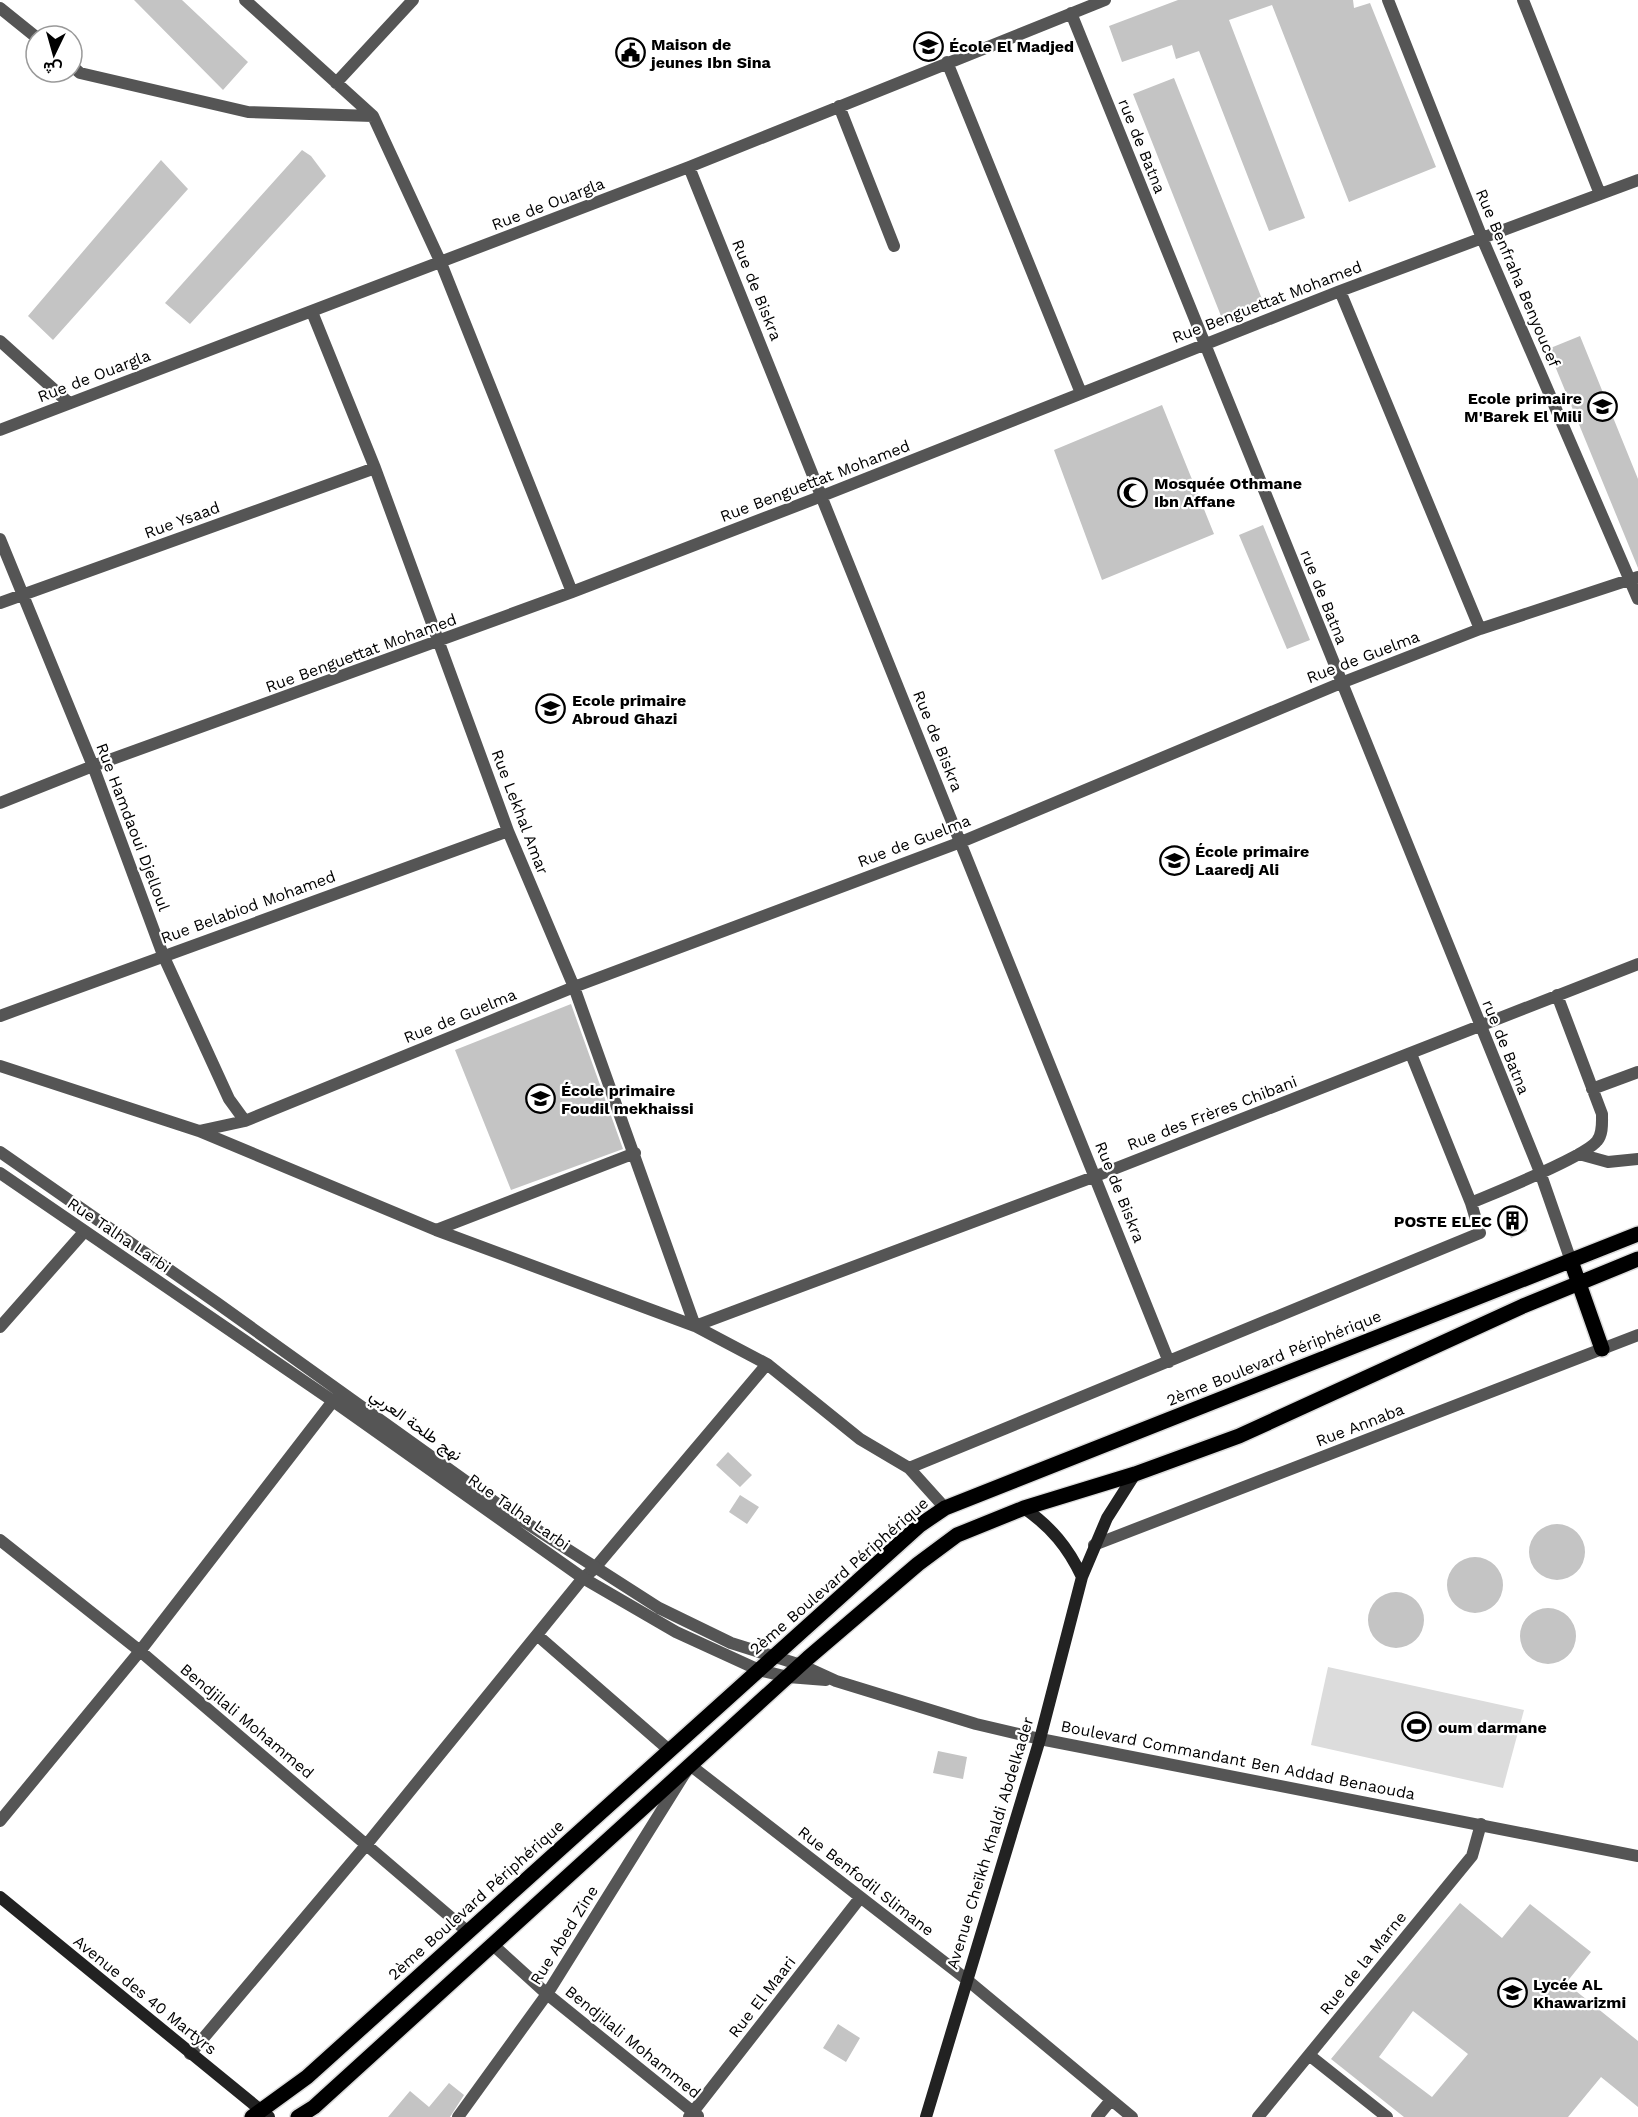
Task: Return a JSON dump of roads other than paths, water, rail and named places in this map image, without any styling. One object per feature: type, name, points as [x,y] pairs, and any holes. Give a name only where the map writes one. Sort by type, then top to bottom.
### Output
[{"type":"main road","name":"2ème Boulevard Périphérique","points":[[260,2115],[307,2077],[920,1525],[945,1508],[1638,1234]]},
{"type":"main road","points":[[298,2117],[314,2108],[801,1665],[918,1564],[957,1534],[1024,1508],[1135,1474],[1239,1436],[1304,1404],[1638,1259]]},
{"type":"main road","points":[[1571,1261],[1602,1349]]},
{"type":"main road","name":"Avenue Cheïkh Khaldi Abdelkader","points":[[926,2117],[1040,1739],[1082,1577],[1094,1545],[1135,1474]]},
{"type":"main road","points":[[1024,1508],[1058,1536],[1072,1555],[1082,1577]]},
{"type":"main road","name":"Avenue des 40 Martyrs","points":[[0,1898],[190,2054],[260,2115]]},
{"type":"street","points":[[245,0],[373,117],[441,263],[572,592]]},
{"type":"street","points":[[336,83],[413,0]]},
{"type":"street","name":"Rue de Ouargla","points":[[0,430],[689,167],[1105,0]]},
{"type":"street","name":"Rue Benfraha Benyoucef","points":[[1388,0],[1482,238],[1634,578],[1638,599]]},
{"type":"street","points":[[1523,0],[1600,194]]},
{"type":"street","points":[[0,8],[24,27]]},
{"type":"street","name":"rue de Batna","points":[[1071,13],[1540,1172],[1571,1261]]},
{"type":"street","points":[[947,62],[1081,393]]},
{"type":"street","points":[[84,74],[248,112],[373,117]]},
{"type":"street","points":[[839,106],[894,246]]},
{"type":"street","name":"Rue de Biskra","points":[[689,167],[1169,1362]]},
{"type":"street","name":"Rue Benguettat Mohamed","points":[[0,803],[93,766],[438,643],[822,496],[1340,291],[1638,180]]},
{"type":"street","points":[[1340,291],[1480,629]]},
{"type":"street","name":"Rue Lekhal Amar","points":[[312,312],[375,468],[508,831],[574,987],[695,1326]]},
{"type":"street","points":[[0,341],[69,403]]},
{"type":"street","name":"Rue Ysaad","points":[[0,603],[375,468]]},
{"type":"street","name":"Rue Hamdaoui Djelloul","points":[[0,539],[93,766],[163,956],[229,1099],[245,1121]]},
{"type":"street","name":"Rue de Guelma","points":[[199,1131],[245,1121],[574,987],[961,842],[1341,683],[1480,629],[1634,578]]},
{"type":"street","name":"Rue Belabiod Mohamed","points":[[0,1016],[508,831]]},
{"type":"street","name":"Rue des Frères Chibani","points":[[695,1326],[1096,1176],[1638,964]]},
{"type":"street","points":[[1471,1203],[1579,1154],[1597,1142],[1602,1129],[1602,1114],[1557,995]]},
{"type":"street","points":[[909,1468],[1480,1233],[1471,1203],[1411,1054]]},
{"type":"street","points":[[0,1066],[199,1131],[436,1230],[695,1326],[767,1364],[860,1439],[909,1468],[945,1508]]},
{"type":"street","points":[[1592,1089],[1638,1072]]},
{"type":"street","name":"نهج طلحة العربي","points":[[0,1152],[227,1309],[503,1508],[594,1569],[659,1608],[731,1643],[801,1665],[836,1681]]},
{"type":"street","points":[[436,1230],[635,1153]]},
{"type":"street","points":[[1579,1154],[1608,1162],[1638,1159]]},
{"type":"street","name":"Rue Talha Larbi","points":[[0,1173],[333,1401],[583,1578],[676,1632],[759,1670],[788,1677],[836,1681]]},
{"type":"street","points":[[0,1327],[84,1232]]},
{"type":"street","name":"Rue Annaba","points":[[1094,1545],[1638,1335]]},
{"type":"street","points":[[190,2054],[367,1844],[583,1578],[594,1569],[767,1364]]},
{"type":"street","points":[[0,1821],[140,1651],[333,1401]]},
{"type":"street","name":"Bendjilali Mohammed","points":[[0,1540],[140,1651],[468,1932]]},
{"type":"street","points":[[537,1635],[669,1750]]},
{"type":"street","name":"Boulevard Commandant Ben Addad Benaouda","points":[[836,1681],[976,1724],[1040,1739],[1481,1824],[1638,1857]]},
{"type":"street","name":"Rue Benfodil Slimane","points":[[690,1765],[966,1979],[1132,2117]]},
{"type":"street","name":"Rue Abed Zine","points":[[458,2117],[547,1994],[690,1765]]},
{"type":"street","name":"Rue de la Marne","points":[[1258,2117],[1472,1856],[1481,1824]]},
{"type":"street","name":"Rue El Maari","points":[[694,2115],[860,1898]]},
{"type":"street","name":"Bendjilali Mohammed","points":[[492,1944],[547,1994],[694,2115]]},
{"type":"street","points":[[1309,2055],[1387,2117]]},
{"type":"street","points":[[1097,2117],[1111,2100]]},
{"type":"place","name":"École El Madjed","points":[[928,46]]},
{"type":"place","name":"Maison de jeunes Ibn Sina","points":[[630,53]]},
{"type":"place","name":"Ecole primaire M'Barek El Mili","points":[[1603,407]]},
{"type":"place","name":"Mosquée Othmane Ibn Affane","points":[[1133,492]]},
{"type":"place","name":"Ecole primaire Abroud Ghazi","points":[[551,709]]},
{"type":"place","name":"École primaire Laaredj Ali","points":[[1174,860]]},
{"type":"place","name":"École primaire Foudil mekhaissi","points":[[540,1099]]},
{"type":"place","name":"POSTE ELEC","points":[[1513,1221]]},
{"type":"place","name":"oum darmane","points":[[1417,1727]]},
{"type":"place","name":"Lycée AL Khawarizmi","points":[[1512,1993]]}]
